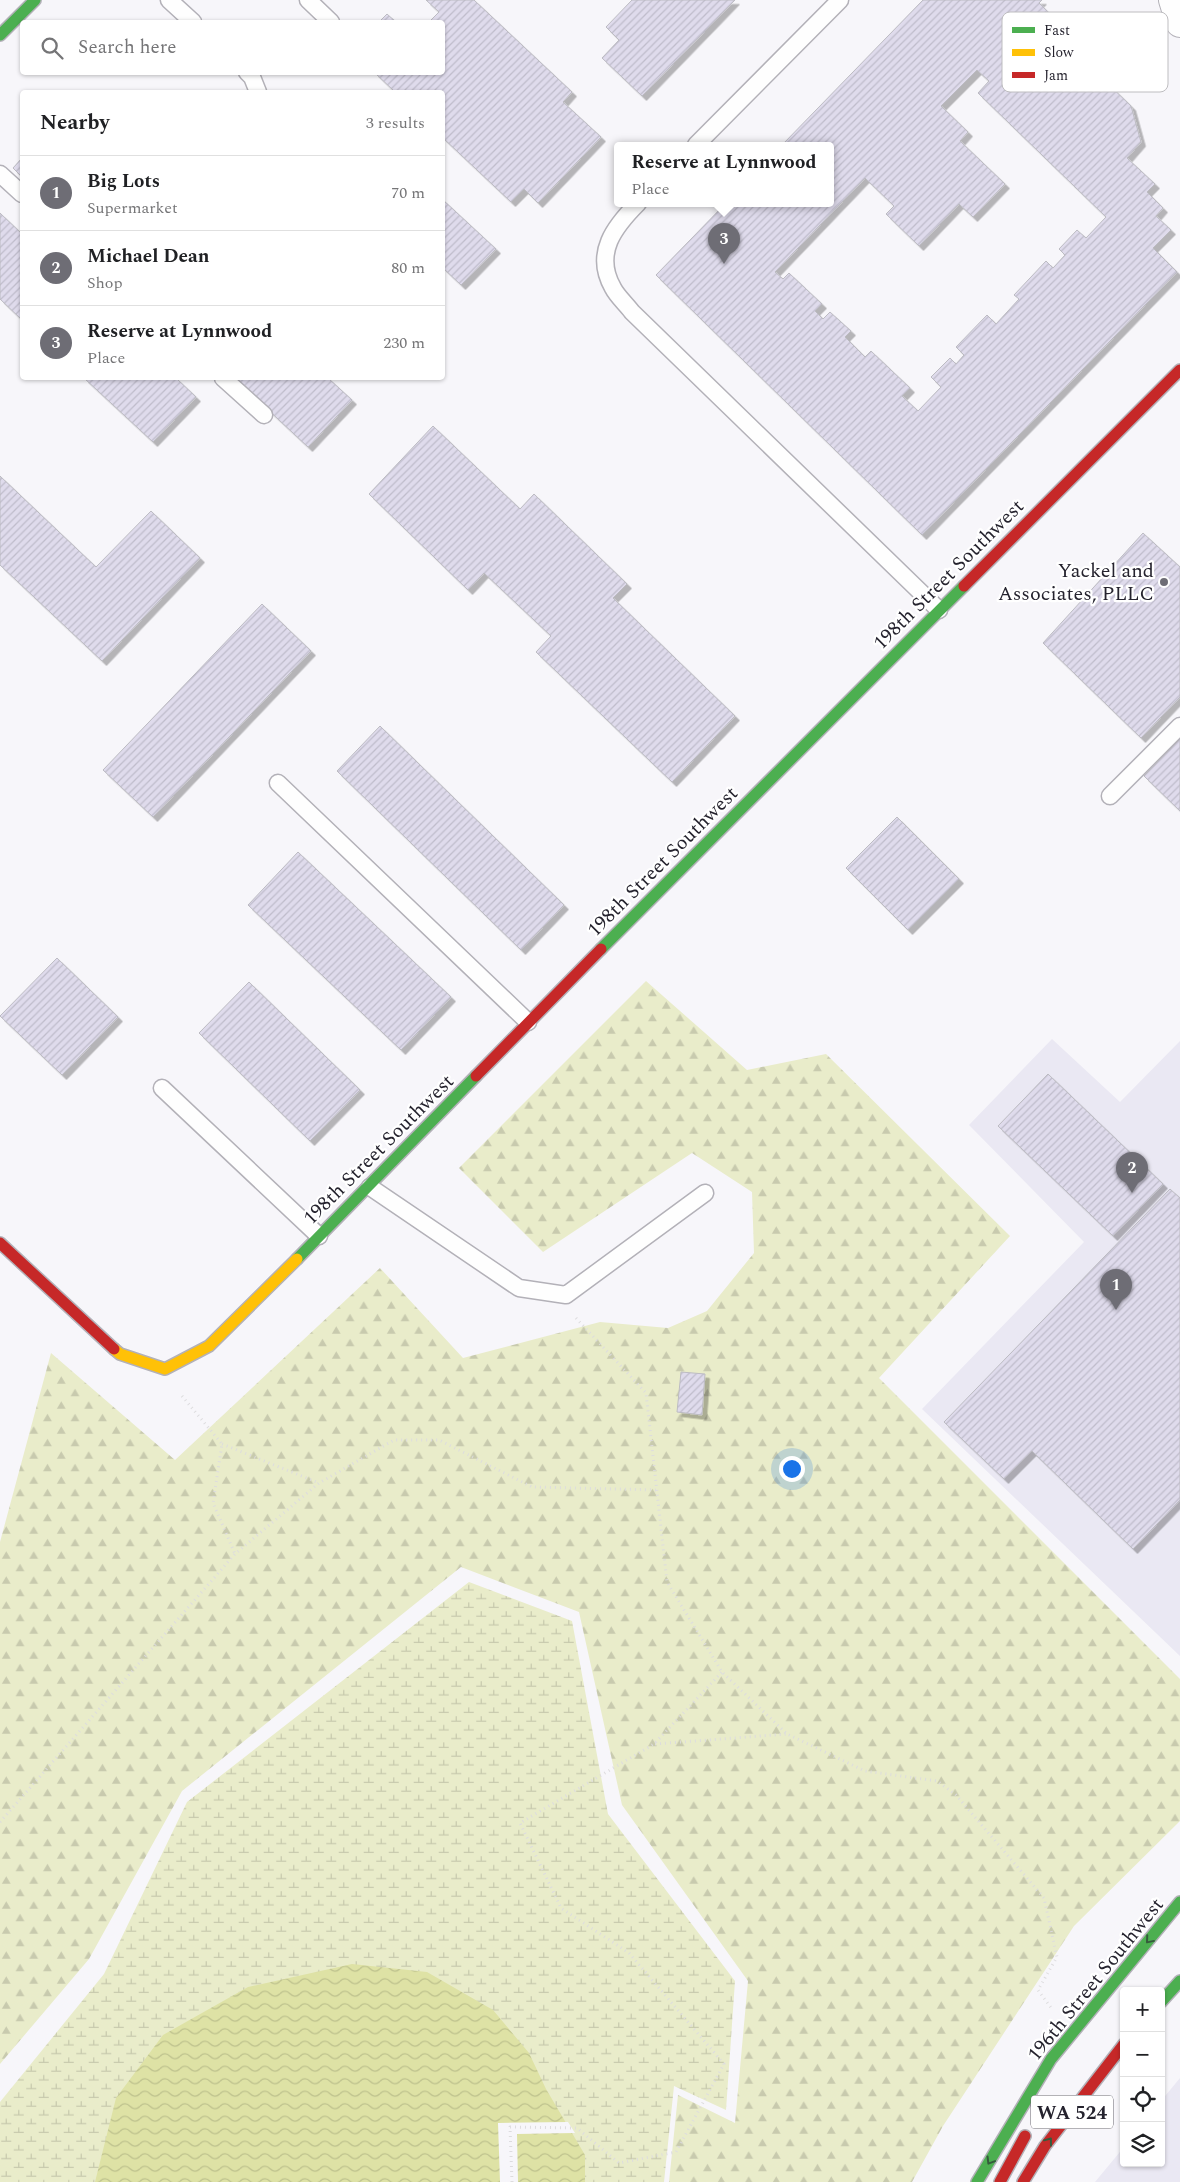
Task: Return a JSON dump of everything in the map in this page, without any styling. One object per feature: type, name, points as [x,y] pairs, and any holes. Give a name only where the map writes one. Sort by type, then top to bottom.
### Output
[{"type":"street","points":[[0,35],[35,0]]},
{"type":"street","points":[[1173,0],[1180,22]]},
{"type":"street","name":"198th Street Southwest","points":[[165,1369],[209,1346],[318,1236],[370,1187],[528,1022],[1180,370]]},
{"type":"street","points":[[0,1243],[120,1354],[165,1369]]},
{"type":"street","name":"196th Street Southwest","points":[[977,2182],[1051,2059],[1180,1902]]},
{"type":"street","points":[[1165,1998],[1180,1981]]},
{"type":"street","name":"WA 524","points":[[1023,2182],[1045,2146],[1120,2049]]},
{"type":"street","points":[[1051,2059],[1051,2082]]},
{"type":"street","points":[[1000,2182],[1033,2123]]},
{"type":"lane","points":[[169,0],[191,20]]},
{"type":"lane","points":[[308,0],[329,20]]},
{"type":"lane","points":[[699,142],[840,0]]},
{"type":"lane","points":[[250,75],[257,90]]},
{"type":"lane","points":[[0,174],[20,192]]},
{"type":"lane","points":[[634,207],[617,224],[608,242],[605,264],[612,287],[632,312],[939,610]]},
{"type":"lane","points":[[225,380],[264,414]]},
{"type":"lane","points":[[1110,796],[1180,726]]},
{"type":"lane","points":[[278,783],[528,1022]]},
{"type":"lane","points":[[162,1088],[318,1236]]},
{"type":"lane","points":[[370,1187],[520,1288],[566,1295],[705,1193]]},
{"type":"path","points":[[566,1295],[574,1316],[646,1393],[667,1582],[722,1672],[787,1734],[865,1771],[936,1781],[956,1795],[1044,1898],[1057,1957],[1038,1990],[1071,2033]]},
{"type":"path","points":[[165,1369],[180,1394],[222,1444],[320,1483]]},
{"type":"path","points":[[0,1822],[234,1554],[320,1483],[394,1440],[439,1440],[532,1487],[656,1490]]},
{"type":"path","points":[[222,1444],[213,1503],[234,1554]]},
{"type":"path","points":[[512,2182],[510,2127],[577,2128],[619,2163],[676,2152],[724,2064],[629,1953],[561,1908],[520,1823],[654,1744],[722,1672]]},
{"type":"path","points":[[654,1744],[787,1734]]},
{"type":"shaded area","points":[[1052,1039],[1120,1102],[1180,1041],[1180,1656],[922,1409],[1084,1242],[969,1125]]},
{"type":"shaded area","points":[[1180,2078],[1180,2182],[1095,2182],[1120,2152],[1120,2167],[1165,2167],[1165,2096]]},
{"type":"green space","points":[[646,981],[747,1070],[826,1054],[1010,1236],[879,1378],[1180,1679],[1180,1821],[1074,1926],[943,2126],[912,2182],[669,2182],[678,2095],[735,2123],[748,1981],[622,1805],[579,1612],[461,1567],[182,1791],[89,1959],[0,2064],[0,1542],[51,1353],[175,1460],[380,1268],[463,1358],[600,1322],[668,1328],[707,1311],[754,1253],[752,1192],[692,1153],[543,1252],[459,1168]]},
{"type":"green space","points":[[469,1582],[572,1621],[608,1814],[735,1981],[726,2110],[674,2086],[664,2182],[0,2182],[0,2102],[104,1974],[187,1802]]},
{"type":"water","points":[[352,1964],[427,1972],[493,2010],[529,2053],[546,2089],[585,2155],[585,2182],[95,2182],[116,2098],[163,2035],[248,1987]]},
{"type":"pier","points":[[568,2122],[575,2133],[517,2134],[518,2182],[500,2182],[498,2123]]},
{"type":"building","points":[[426,0],[474,0],[572,92],[563,102],[601,137],[538,203],[524,189],[511,202],[445,140],[445,90],[393,90],[377,75],[445,75],[445,20],[431,20],[439,12]]},
{"type":"building","points":[[632,0],[735,0],[642,96],[602,58],[619,40],[606,27]]},
{"type":"building","points":[[923,0],[1042,0],[1039,3],[1048,12],[1002,12],[1002,92],[1116,92],[1131,106],[1141,142],[1127,158],[1155,184],[1147,192],[1163,208],[1156,216],[1171,230],[1153,248],[1177,272],[922,535],[656,275],[722,207],[834,207],[834,142],[785,142]],"holes":[[[977,70],[989,81],[978,93],[1106,217],[1086,238],[1077,230],[1059,249],[1065,255],[1053,268],[1046,261],[1014,295],[1019,299],[996,324],[987,315],[956,347],[964,355],[956,364],[950,358],[931,377],[941,387],[918,411],[902,396],[910,388],[871,351],[865,357],[845,337],[851,331],[830,312],[823,319],[815,311],[822,304],[789,273],[783,279],[775,272],[865,178],[894,206],[886,214],[919,246],[959,204],[973,217],[1005,184],[960,141],[968,132],[941,106]]]},
{"type":"building","points":[[387,14],[394,20],[381,20]]},
{"type":"building","points":[[20,160],[20,175],[13,168]]},
{"type":"building","points":[[445,202],[496,249],[461,285],[445,270]]},
{"type":"building","points":[[0,213],[20,232],[20,318],[0,299]]},
{"type":"building","points":[[86,380],[178,380],[196,397],[153,442]]},
{"type":"building","points":[[236,380],[330,380],[352,400],[308,447]]},
{"type":"building","points":[[433,426],[520,509],[534,494],[627,584],[613,598],[735,716],[672,782],[536,652],[551,636],[484,573],[468,590],[369,494]]},
{"type":"building","points":[[0,476],[96,567],[151,511],[200,558],[102,661],[0,565]]},
{"type":"building","points":[[1143,533],[1180,567],[1180,697],[1141,738],[1043,643]]},
{"type":"building","points":[[262,604],[311,651],[153,817],[103,770]]},
{"type":"building","points":[[380,726],[564,905],[521,950],[337,771]]},
{"type":"building","points":[[1180,739],[1180,811],[1144,776]]},
{"type":"building","points":[[897,817],[959,879],[908,930],[846,868]]},
{"type":"building","points":[[298,852],[451,997],[401,1050],[248,905]]},
{"type":"building","points":[[57,958],[118,1017],[62,1075],[0,1016]]},
{"type":"building","points":[[249,982],[360,1090],[310,1141],[199,1033]]},
{"type":"building","points":[[1048,1074],[1163,1184],[1113,1236],[998,1126]]},
{"type":"building","points":[[1170,1189],[1180,1198],[1180,1500],[1133,1549],[1032,1451],[1004,1479],[944,1422]]},
{"type":"building","points":[[681,1372],[705,1374],[702,1415],[677,1412]]},
{"type":"traffic: fast","points":[[0,35],[35,0]]},
{"type":"traffic: fast","points":[[601,949],[964,586]]},
{"type":"traffic: fast","points":[[297,1259],[476,1076]]},
{"type":"traffic: fast","points":[[977,2182],[1051,2059],[1180,1902]]},
{"type":"traffic: fast","points":[[1165,1998],[1180,1981]]},
{"type":"traffic: slow","points":[[114,1349],[120,1354],[165,1369],[209,1346],[297,1259]]},
{"type":"traffic: jam","points":[[964,586],[1180,370]]},
{"type":"traffic: jam","points":[[476,1076],[601,949]]},
{"type":"traffic: jam","points":[[0,1243],[114,1349]]},
{"type":"traffic: jam","points":[[1023,2182],[1045,2146],[1120,2049]]},
{"type":"traffic: jam","points":[[1000,2182],[1025,2136]]},
{"type":"place","name":"Reserve at Lynnwood","points":[[724,264]]},
{"type":"place","name":"Yackel and Associates, PLLC","points":[[1164,582]]},
{"type":"place","name":"Michael Dean","points":[[1132,1193]]},
{"type":"place","name":"Big Lots","points":[[1116,1310]]}]
